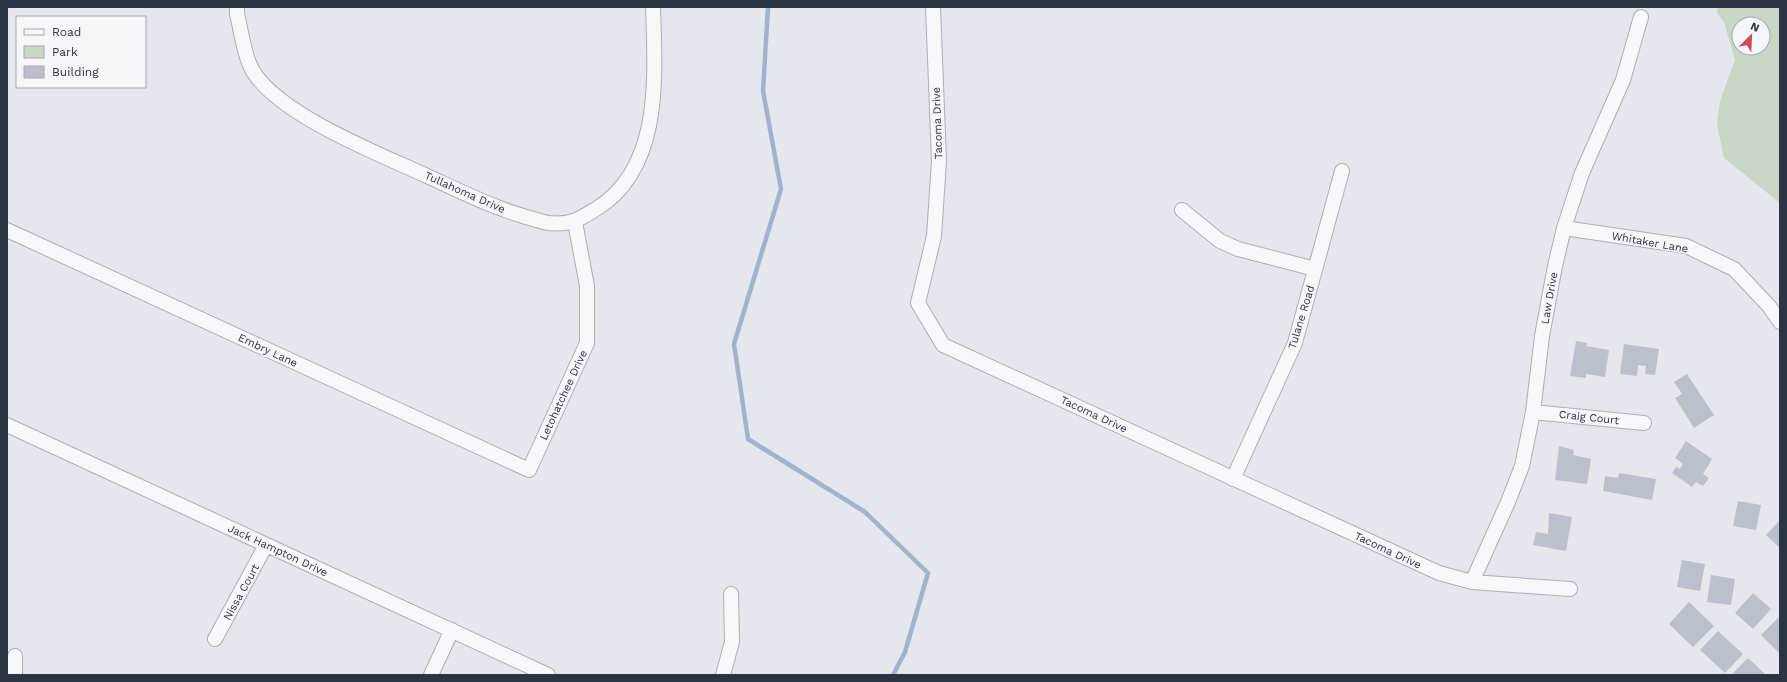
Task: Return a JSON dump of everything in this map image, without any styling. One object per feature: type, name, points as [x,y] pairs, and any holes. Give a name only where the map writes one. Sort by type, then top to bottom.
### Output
[{"type":"street","name":"Tullahoma Drive","points":[[237,7],[237,14],[249,64],[259,79],[284,104],[327,129],[500,209],[548,223],[575,222],[606,203],[620,190],[631,175],[650,125],[655,73],[652,7]]},
{"type":"street","name":"Tacoma Drive","points":[[933,7],[939,161],[934,236],[918,303],[943,345],[1439,573],[1472,582],[1570,589]]},
{"type":"street","name":"Law Drive","points":[[1472,582],[1508,502],[1522,466],[1533,412],[1542,336],[1555,266],[1564,228],[1582,173],[1623,80],[1641,17]]},
{"type":"street","name":"Tulane Road","points":[[1233,479],[1294,343],[1342,171]]},
{"type":"street","points":[[1182,210],[1220,242],[1238,249],[1315,269]]},
{"type":"street","name":"Letohatchee Drive","points":[[529,470],[587,343],[587,286],[575,222]]},
{"type":"street","name":"Whitaker Lane","points":[[1564,228],[1686,246],[1734,269],[1769,306],[1780,322]]},
{"type":"street","name":"Embry Lane","points":[[7,230],[529,470]]},
{"type":"street","name":"Craig Court","points":[[1533,412],[1644,423]]},
{"type":"street","name":"Jack Hampton Drive","points":[[7,425],[548,675]]},
{"type":"street","name":"Nissa Court","points":[[215,639],[266,545]]},
{"type":"street","points":[[723,675],[732,642],[731,594]]},
{"type":"street","points":[[431,675],[452,630]]},
{"type":"street","points":[[15,656],[15,675]]},
{"type":"green space","points":[[1718,7],[1780,7],[1780,203],[1724,158],[1717,125],[1720,101],[1735,60],[1734,56],[1771,56],[1771,16],[1731,16],[1731,46],[1724,22],[1717,13]]},
{"type":"building","points":[[1576,341],[1587,343],[1586,346],[1609,350],[1605,377],[1586,374],[1586,378],[1570,376]]},
{"type":"building","points":[[1624,344],[1659,349],[1655,375],[1645,374],[1646,366],[1638,365],[1637,376],[1620,374]]},
{"type":"building","points":[[1687,374],[1714,415],[1694,428],[1675,398],[1682,394],[1674,382]]},
{"type":"building","points":[[1686,441],[1712,459],[1703,474],[1709,478],[1703,486],[1696,482],[1692,487],[1672,473],[1676,467],[1680,469],[1683,464],[1675,458]]},
{"type":"building","points":[[1559,446],[1574,450],[1573,455],[1591,459],[1587,484],[1555,480]]},
{"type":"building","points":[[1619,473],[1656,479],[1652,500],[1603,491],[1605,476],[1618,478]]},
{"type":"building","points":[[1738,501],[1761,505],[1756,530],[1733,526]]},
{"type":"building","points":[[1549,513],[1572,517],[1566,551],[1533,545],[1536,532],[1548,534]]},
{"type":"building","points":[[1780,520],[1780,548],[1766,535]]},
{"type":"building","points":[[1682,560],[1705,564],[1700,591],[1677,587]]},
{"type":"building","points":[[1711,575],[1735,579],[1731,605],[1707,602]]},
{"type":"building","points":[[1753,593],[1771,609],[1753,629],[1735,613]]},
{"type":"building","points":[[1689,602],[1714,626],[1693,647],[1669,624]]},
{"type":"building","points":[[1779,617],[1780,650],[1778,652],[1761,635]]},
{"type":"building","points":[[1718,631],[1743,654],[1725,673],[1700,650]]},
{"type":"building","points":[[1748,658],[1766,675],[1731,675]]},
{"type":"waterway","points":[[768,7],[763,91],[781,189],[734,344],[748,439],[865,512],[928,573],[905,652],[893,675]]}]
